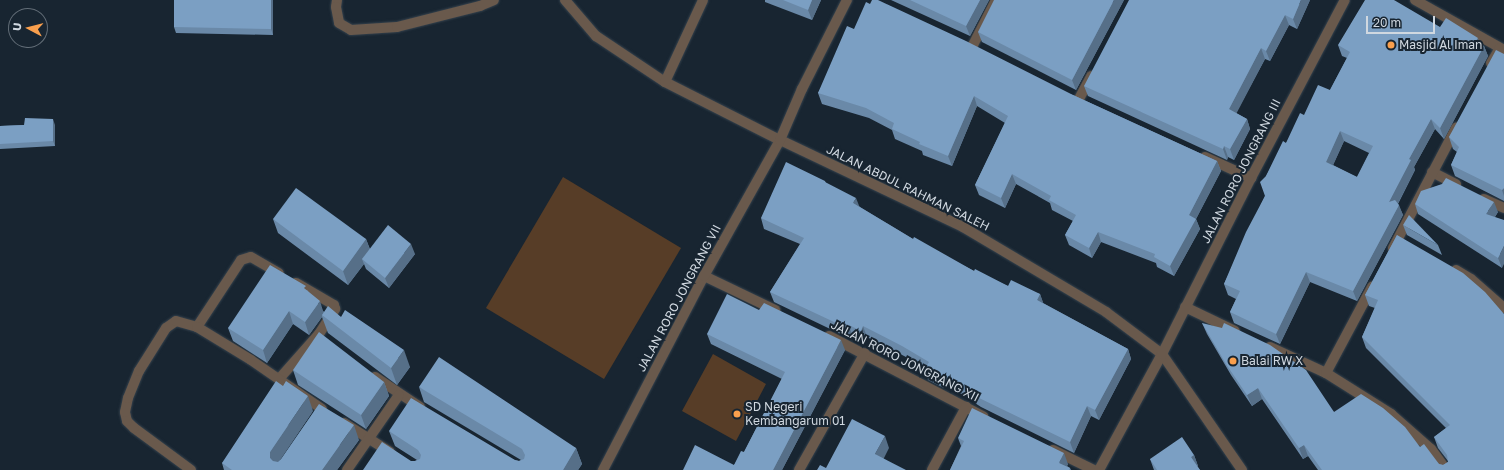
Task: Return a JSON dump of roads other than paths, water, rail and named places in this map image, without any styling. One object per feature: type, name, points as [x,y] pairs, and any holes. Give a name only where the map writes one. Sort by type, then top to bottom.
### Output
[{"type":"street","points":[[337,0],[336,6],[339,23],[351,30],[397,27],[494,0]]},
{"type":"street","name":"JALAN ABDUL RAHMAN SALEH","points":[[565,0],[596,36],[665,82],[780,140],[963,227],[1106,312],[1162,354],[1242,470]]},
{"type":"street","points":[[665,82],[703,0]]},
{"type":"street","name":"JALAN RORO JONGRANG VII","points":[[603,470],[704,276],[780,140],[802,89],[847,0]]},
{"type":"street","points":[[973,46],[996,0]]},
{"type":"street","name":"JALAN RORO JONGRANG III","points":[[1099,470],[1162,354],[1251,178],[1345,0]]},
{"type":"street","points":[[1415,0],[1502,49],[1485,75]]},
{"type":"street","points":[[1079,99],[1096,67]]},
{"type":"street","points":[[1388,258],[1402,240],[1432,172],[1462,117]]},
{"type":"street","points":[[1193,152],[1251,178]]},
{"type":"street","points":[[1432,172],[1465,189]]},
{"type":"street","points":[[1478,195],[1504,208]]},
{"type":"street","points":[[197,327],[241,260],[251,257],[334,305],[334,312],[322,337],[279,379]]},
{"type":"street","points":[[1445,264],[1471,279],[1504,308]]},
{"type":"street","points":[[704,276],[781,313]]},
{"type":"street","points":[[1326,373],[1377,278]]},
{"type":"street","points":[[1185,307],[1241,334]]},
{"type":"street","points":[[191,470],[134,428],[127,421],[125,412],[128,398],[139,371],[166,328],[176,321],[197,327],[279,379],[326,414],[401,458]]},
{"type":"street","name":"JALAN RORO JONGRANG XII","points":[[823,333],[994,421]]},
{"type":"street","points":[[1262,343],[1326,373],[1392,414],[1431,449],[1446,470]]},
{"type":"street","points":[[799,470],[864,353]]},
{"type":"street","points":[[366,369],[399,395],[426,410]]},
{"type":"street","points":[[347,470],[399,395]]},
{"type":"street","points":[[932,470],[966,407]]},
{"type":"street","points":[[1044,446],[1094,470]]},
{"type":"place","name":"Masjid Al Iman","points":[[1391,45]]},
{"type":"place","name":"Balai RW X","points":[[1233,361]]},
{"type":"place","name":"SD Negeri Kembangarum 01","points":[[737,414]]}]
